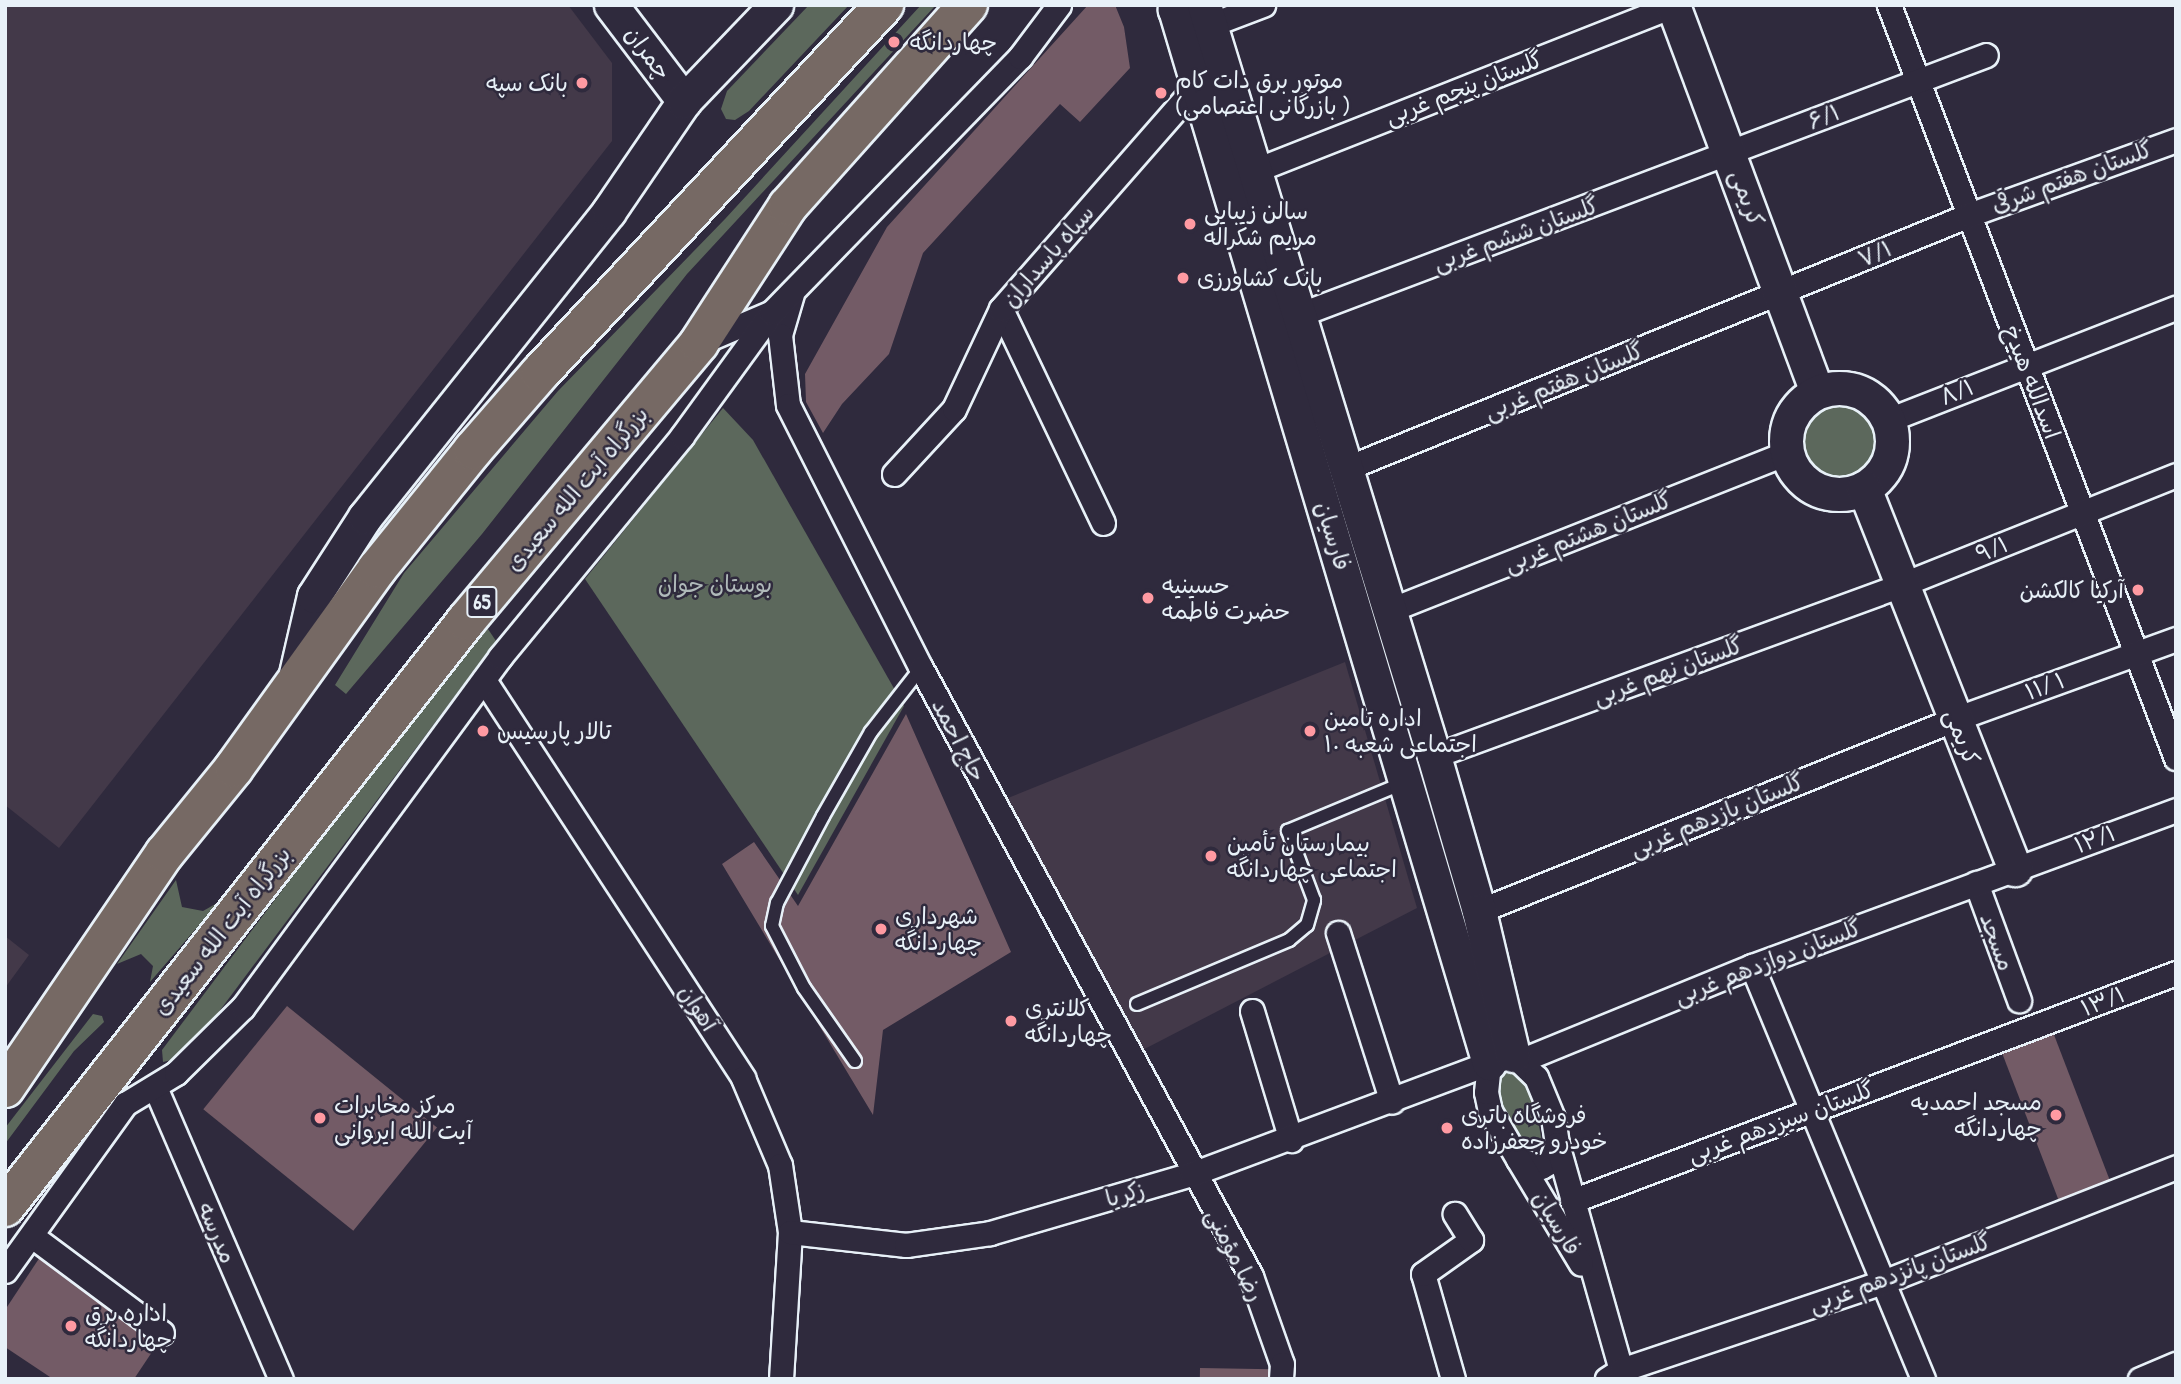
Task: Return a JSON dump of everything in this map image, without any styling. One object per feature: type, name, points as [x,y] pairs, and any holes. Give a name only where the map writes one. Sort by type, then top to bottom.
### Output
[{"type":"highway","points":[[5,1088],[165,853],[234,768],[295,678],[386,558],[540,373],[884,5]]},
{"type":"highway","name":"بزرگراه آیت الله سعیدی","points":[[5,1207],[113,1094],[466,621],[699,343],[788,206],[968,5]]},
{"type":"street","name":"چمران","points":[[611,5],[684,101]]},
{"type":"street","points":[[295,678],[314,596],[365,517],[610,211],[684,101],[776,5]]},
{"type":"street","points":[[5,1271],[33,1236],[113,1094],[155,1087],[210,1043],[243,1007],[484,680],[682,436],[772,312],[1020,57],[1059,5]]},
{"type":"street","points":[[1189,10],[1263,5]]},
{"type":"street","name":"کریمی","points":[[1674,5],[1817,392]]},
{"type":"street","name":"گلستان پنجم غربی","points":[[1256,170],[1674,5]]},
{"type":"street","name":"اسدالله هیدخ","points":[[1889,5],[2176,758]]},
{"type":"street","name":"فارسیان","points":[[1189,10],[1198,84],[1406,782],[1502,1068],[1545,1095],[1596,1287],[1614,1375]]},
{"type":"street","name":"فارسیان","points":[[1189,10],[1256,170],[1479,911],[1502,1068],[1499,1132],[1596,1287]]},
{"type":"street","name":"۶/۱","points":[[1731,154],[1986,55]]},
{"type":"street","name":"سپاه پاسداران","points":[[894,474],[954,409],[1001,310],[1198,84]]},
{"type":"street","name":"گلستان هفتم شرقی","points":[[1969,215],[2176,140]]},
{"type":"street","name":"گلستان ششم غربی","points":[[1301,314],[1731,154]]},
{"type":"street","name":"۷/۱","points":[[1782,294],[1969,215]]},
{"type":"street","name":"حاج احمد","points":[[792,291],[780,335],[788,405],[921,668],[1192,1174]]},
{"type":"street","name":"گلستان هفتم غربی","points":[[1347,468],[1782,294]]},
{"type":"street","name":"۸/۱","points":[[1888,420],[2176,307]]},
{"type":"street","points":[[1001,310],[1103,523]]},
{"type":"street","points":[[699,343],[772,312]]},
{"type":"street","points":[[1853,389],[1869,397],[1888,420],[1892,443],[1888,461],[1864,488],[1849,493],[1817,489],[1803,481],[1787,453],[1791,418],[1817,392],[1853,389]]},
{"type":"street","name":"گلستان هشتم غربی","points":[[1390,610],[1787,453]]},
{"type":"street","name":"۹/۱","points":[[1901,585],[2176,475]]},
{"type":"street","name":"کریمی","points":[[1864,488],[2015,869]]},
{"type":"street","name":"گلستان نهم غربی","points":[[1434,756],[1901,585]]},
{"type":"street","name":"۱۱/ ۱","points":[[1955,719],[2176,639]]},
{"type":"street","name":"آهوان","points":[[484,680],[743,1077],[780,1165],[790,1232],[781,1379]]},
{"type":"street","name":"گلستان یازدهم غربی","points":[[1479,911],[1955,719]]},
{"type":"street","name":"۱۲/۱","points":[[2015,869],[2176,810]]},
{"type":"street","name":"گلستان دوازدهم غربی","points":[[1502,1068],[1752,966],[2015,869]]},
{"type":"street","name":"مسجد","points":[[1976,883],[2019,1000]]},
{"type":"street","points":[[1338,933],[1392,1102]]},
{"type":"street","points":[[1752,966],[1923,1379]]},
{"type":"street","name":"۱۳/۱","points":[[2030,1030],[2176,973]]},
{"type":"street","points":[[1252,1011],[1292,1140]]},
{"type":"street","name":"گلستان سیزدهم غربی","points":[[1572,1201],[2030,1030]]},
{"type":"street","name":"زکریا","points":[[790,1232],[906,1245],[990,1233],[1192,1174],[1292,1140],[1448,1081],[1502,1068]]},
{"type":"street","name":"مدرسه","points":[[155,1087],[281,1379]]},
{"type":"street","points":[[1517,1159],[1541,1167],[1550,1162],[1557,1144]]},
{"type":"street","name":"گلستان پانزدهم غربی","points":[[1614,1375],[1883,1282],[2176,1167]]},
{"type":"street","name":"رضا مؤمنی","points":[[1192,1174],[1251,1276],[1282,1364],[1281,1379]]},
{"type":"street","points":[[1453,1379],[1423,1274],[1471,1240],[1455,1214]]},
{"type":"street","points":[[33,1236],[163,1333]]},
{"type":"street","points":[[2140,1379],[2176,1364]]},
{"type":"lane","points":[[855,1061],[804,988],[772,926],[777,903],[822,816],[871,732],[921,668]]},
{"type":"lane","points":[[1137,1004],[1289,940],[1307,925],[1314,900],[1287,831],[1406,782]]},
{"type":"shaded area","points":[[5,5],[568,5],[612,63],[612,141],[59,848],[5,805]]},
{"type":"shaded area","name":"بیمارستان تأمین اجتماعی چهاردانگه","points":[[1345,662],[1417,908],[1131,1056],[993,804]]},
{"type":"shaded area","points":[[5,936],[29,955],[5,988]]},
{"type":"green space","points":[[809,5],[849,5],[749,111],[735,120],[726,119],[721,109],[727,91]]},
{"type":"green space","points":[[921,5],[936,5],[687,274],[482,534],[346,694],[335,685],[404,573],[558,391],[725,219]]},
{"type":"green space","points":[[1839,399],[1854,402],[1867,411],[1876,424],[1879,439],[1876,454],[1867,467],[1854,476],[1839,479],[1824,476],[1811,467],[1802,454],[1799,439],[1802,424],[1811,411],[1824,402]]},
{"type":"green space","name":"بوستان جوان","points":[[723,408],[753,440],[904,706],[798,895],[585,579]]},
{"type":"green space","points":[[488,629],[496,641],[209,1025],[176,1059],[163,1062],[162,1050],[473,636]]},
{"type":"green space","points":[[176,880],[182,907],[203,911],[219,902],[150,982],[153,966],[141,954],[117,964]]},
{"type":"green space","points":[[93,1014],[102,1016],[104,1022],[74,1051],[5,1144],[5,1128]]},
{"type":"green space","points":[[1505,1073],[1519,1075],[1526,1083],[1536,1109],[1542,1142],[1534,1153],[1524,1151],[1502,1109],[1498,1078]]},
{"type":"building","points":[[1088,5],[1115,5],[1124,27],[1130,68],[1080,122],[1060,104],[923,253],[889,354],[842,404],[823,433],[806,402],[805,374],[887,227]]},
{"type":"building","name":"شهرداری چهاردانگه","points":[[906,714],[1011,952],[883,1030],[873,1115],[722,864],[754,842],[798,906]]},
{"type":"building","name":"مرکز مخابرات آیت الله ایروانی","points":[[287,1006],[437,1127],[353,1231],[203,1109]]},
{"type":"building","name":"مسجد احمدیه چهاردانگه","points":[[2051,1027],[2111,1183],[2060,1203],[2000,1047]]},
{"type":"building","name":"اداره برق چهاردانگه","points":[[42,1254],[158,1343],[134,1379],[53,1379],[5,1347],[5,1310]]},
{"type":"building","points":[[1200,1368],[1279,1369],[1279,1379],[1200,1379]]},
{"type":"place","name":"چهاردانگه","points":[[894,42]]},
{"type":"place","name":"بانک سپه","points":[[582,83]]},
{"type":"place","name":"موتور برق دات کام (بازرگانی اعتصامی )","points":[[1161,93]]},
{"type":"place","name":"سالن زیبایی مریم شکراله","points":[[1190,224]]},
{"type":"place","name":"بانک کشاورزی","points":[[1183,278]]},
{"type":"place","name":"آرکیا کالکشن","points":[[2138,590]]},
{"type":"place","name":"حسینیه حضرت فاطمه","points":[[1148,598]]},
{"type":"place","name":"تالار پارسیس","points":[[483,731]]},
{"type":"place","name":"اداره تامین اجتماعی شعبه ۱۰","points":[[1310,731]]},
{"type":"place","name":"بیمارستان تأمین اجتماعی چهاردانگه","points":[[1211,856]]},
{"type":"place","name":"شهرداری چهاردانگه","points":[[881,929]]},
{"type":"place","name":"کلانتری چهاردانگه","points":[[1011,1021]]},
{"type":"place","name":"مسجد احمدیه چهاردانگه","points":[[2056,1115]]},
{"type":"place","name":"مرکز مخابرات آیت الله ایروانی","points":[[320,1118]]},
{"type":"place","name":"فروشگاه باتری خودرو جعفرزاده","points":[[1447,1128]]},
{"type":"place","name":"اداره برق چهاردانگه","points":[[71,1326]]}]
